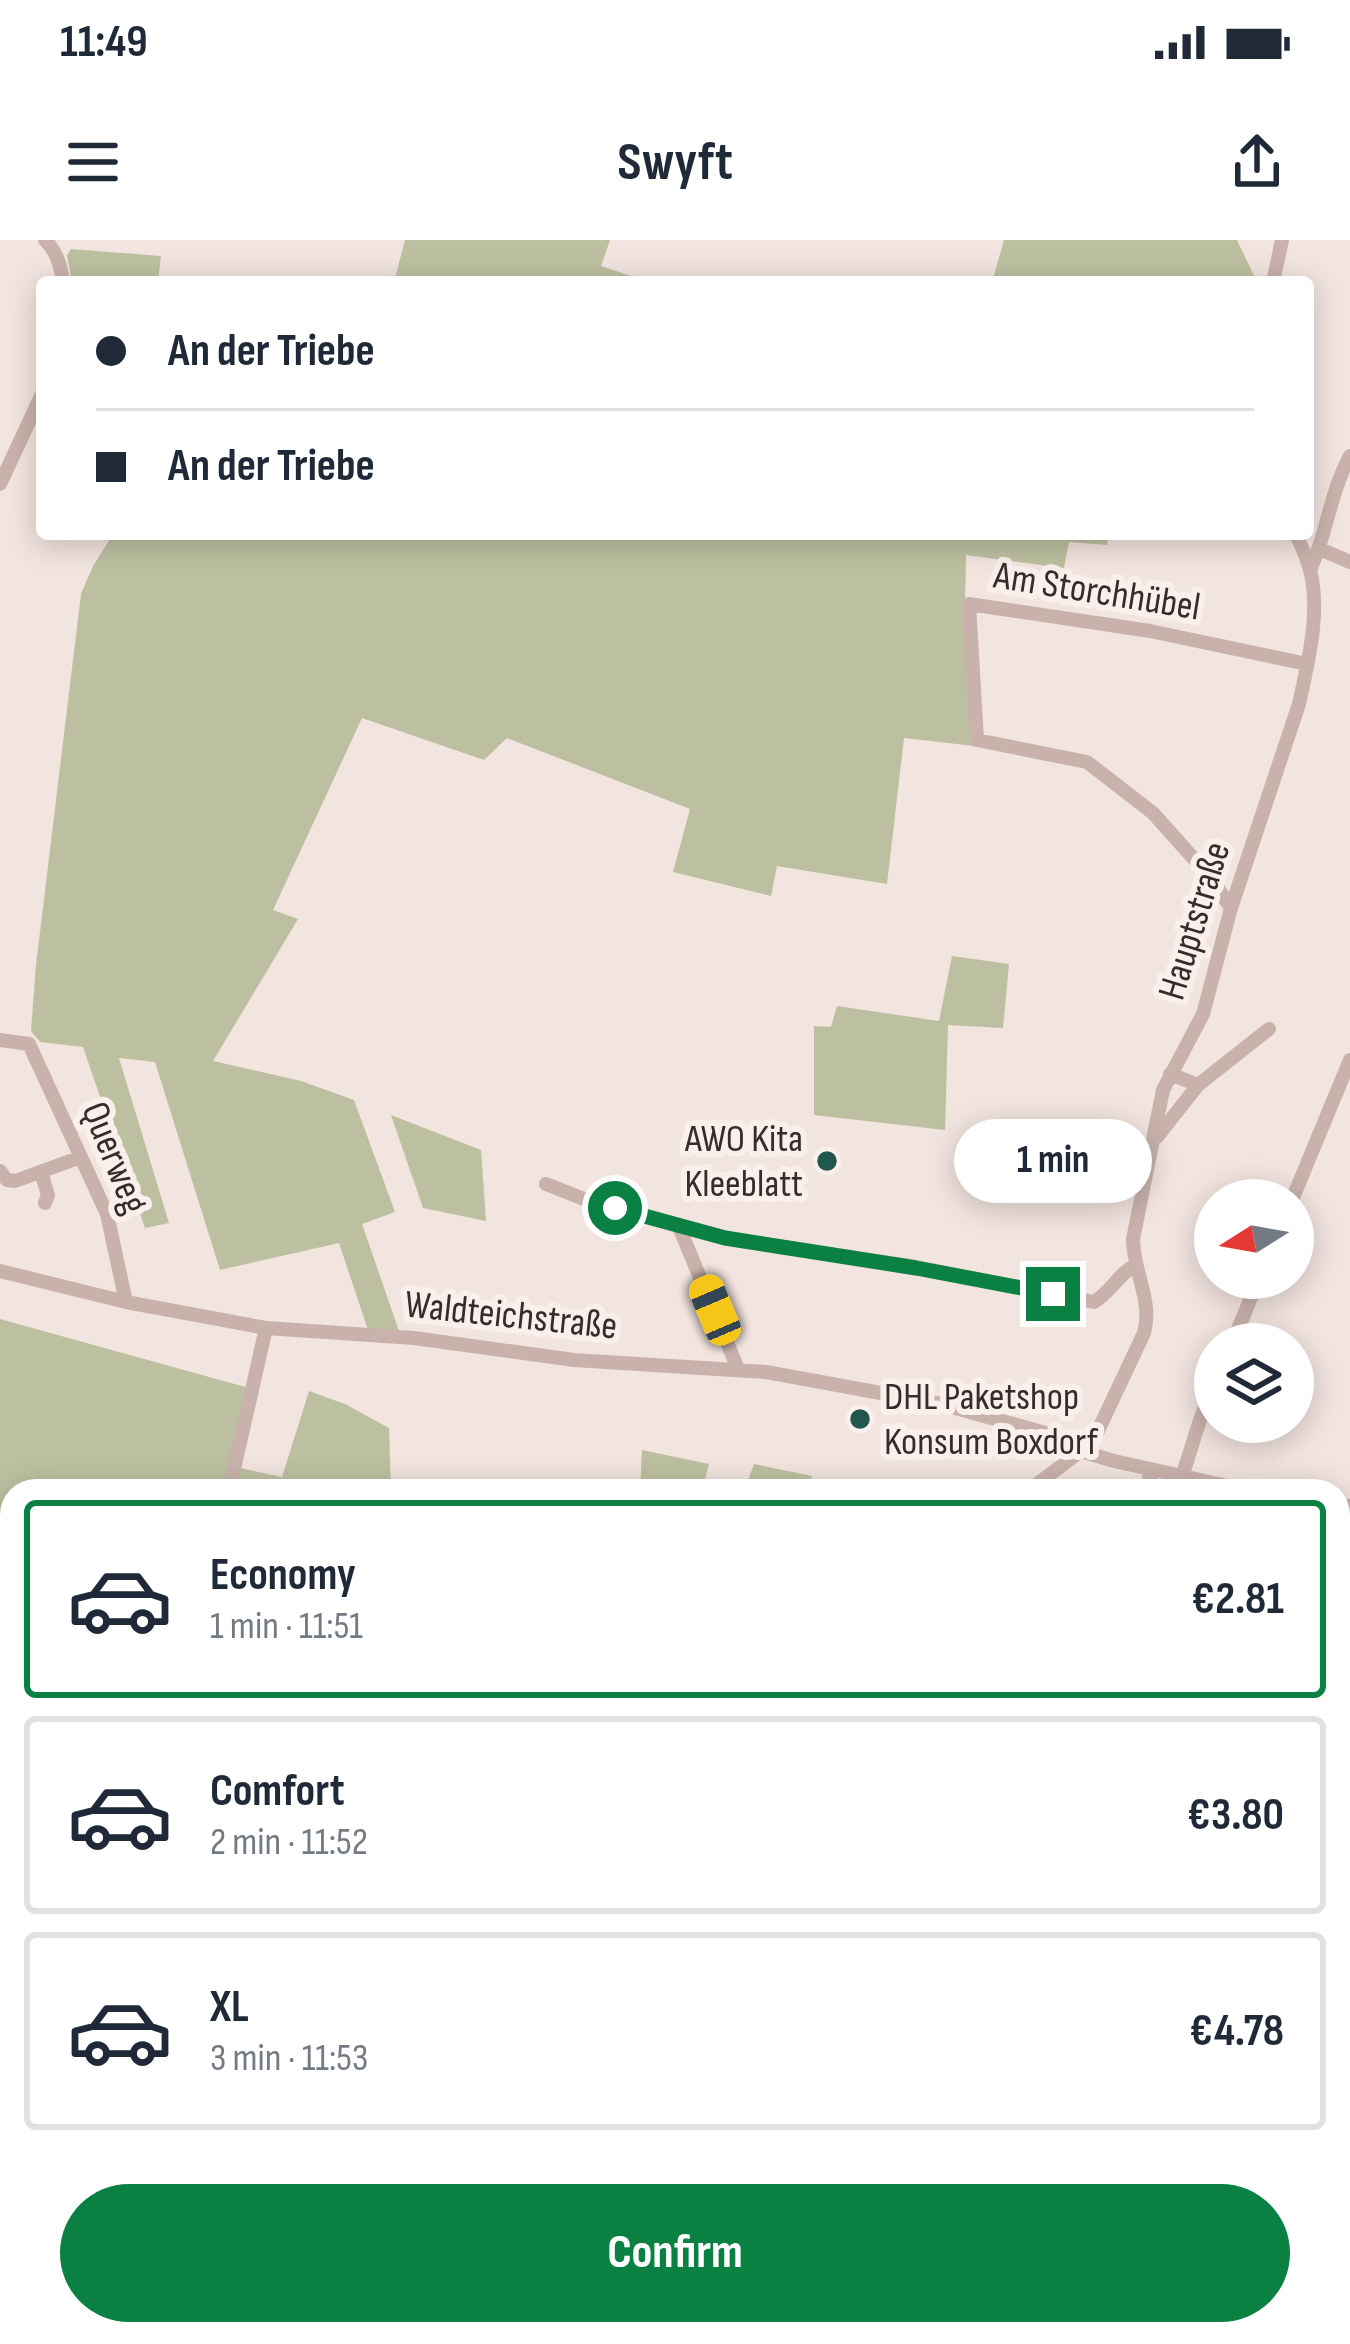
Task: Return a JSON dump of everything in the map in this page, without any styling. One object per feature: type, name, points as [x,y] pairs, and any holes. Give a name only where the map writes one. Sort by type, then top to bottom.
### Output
[{"type":"street","points":[[47,240],[62,276]]},
{"type":"street","points":[[1274,276],[1282,240]]},
{"type":"street","points":[[0,484],[36,407]]},
{"type":"street","points":[[1310,570],[1350,457]]},
{"type":"street","name":"Hauptstraße","points":[[1081,1450],[1096,1435],[1144,1333],[1146,1301],[1132,1239],[1163,1090],[1203,1014],[1231,908],[1300,704],[1312,619],[1310,570],[1298,540]]},
{"type":"street","points":[[1320,549],[1350,562]]},
{"type":"street","name":"Am Storchhübel","points":[[1231,908],[1154,813],[1087,762],[977,740],[969,604],[1150,631],[1307,664]]},
{"type":"street","points":[[1152,1143],[1198,1085],[1269,1029]]},
{"type":"street","name":"Querweg","points":[[0,1040],[28,1044],[107,1214],[126,1303]]},
{"type":"street","points":[[1301,1179],[1350,1060]]},
{"type":"street","points":[[1170,1073],[1198,1085]]},
{"type":"street","points":[[0,1171],[7,1180],[15,1180],[81,1157]]},
{"type":"street","points":[[41,1172],[48,1195],[45,1203]]},
{"type":"street","points":[[546,1184],[725,1238],[1094,1302],[1136,1264]]},
{"type":"street","points":[[682,1228],[739,1369]]},
{"type":"street","name":"Waldteichstraße","points":[[0,1271],[126,1303],[266,1328],[414,1338],[574,1360],[766,1372],[941,1404],[1049,1434],[1081,1450],[1147,1470],[1193,1479]]},
{"type":"street","points":[[232,1479],[266,1328]]},
{"type":"street","points":[[1183,1477],[1194,1436]]},
{"type":"street","points":[[1044,1479],[1081,1450]]},
{"type":"street","points":[[1147,1470],[1150,1479]]},
{"type":"green space","points":[[405,240],[610,240],[601,266],[632,276],[396,276]]},
{"type":"green space","points":[[1004,240],[1237,240],[1254,276],[994,276]]},
{"type":"green space","points":[[71,249],[161,256],[159,276],[71,276],[67,255]]},
{"type":"green space","points":[[109,540],[1108,540],[1107,545],[1069,542],[1064,568],[966,555],[974,746],[904,738],[887,884],[777,866],[771,896],[673,872],[690,809],[507,738],[484,760],[362,718],[273,910],[298,919],[213,1061],[301,1081],[354,1100],[395,1212],[362,1224],[399,1331],[368,1330],[339,1243],[220,1270],[155,1062],[119,1058],[169,1223],[145,1228],[83,1047],[40,1042],[31,1031],[81,594]]},
{"type":"green space","points":[[952,956],[1009,964],[1003,1028],[948,1025],[945,1130],[814,1115],[814,1026],[831,1027],[837,1006],[939,1021]]},
{"type":"green space","points":[[391,1115],[481,1150],[486,1221],[423,1208]]},
{"type":"green space","points":[[0,1319],[249,1388],[240,1468],[282,1477],[309,1391],[389,1428],[391,1479],[0,1479]]},
{"type":"green space","points":[[642,1450],[709,1464],[705,1479],[641,1479]]},
{"type":"green space","points":[[754,1464],[812,1476],[811,1479],[748,1479]]},
{"type":"place","name":"AWO Kita Kleeblatt","points":[[827,1161]]},
{"type":"place","name":"DHL Paketshop Konsum Boxdorf","points":[[860,1419]]},
{"type":"route","points":[[615,1208],[725,1238],[1053,1294]]}]
